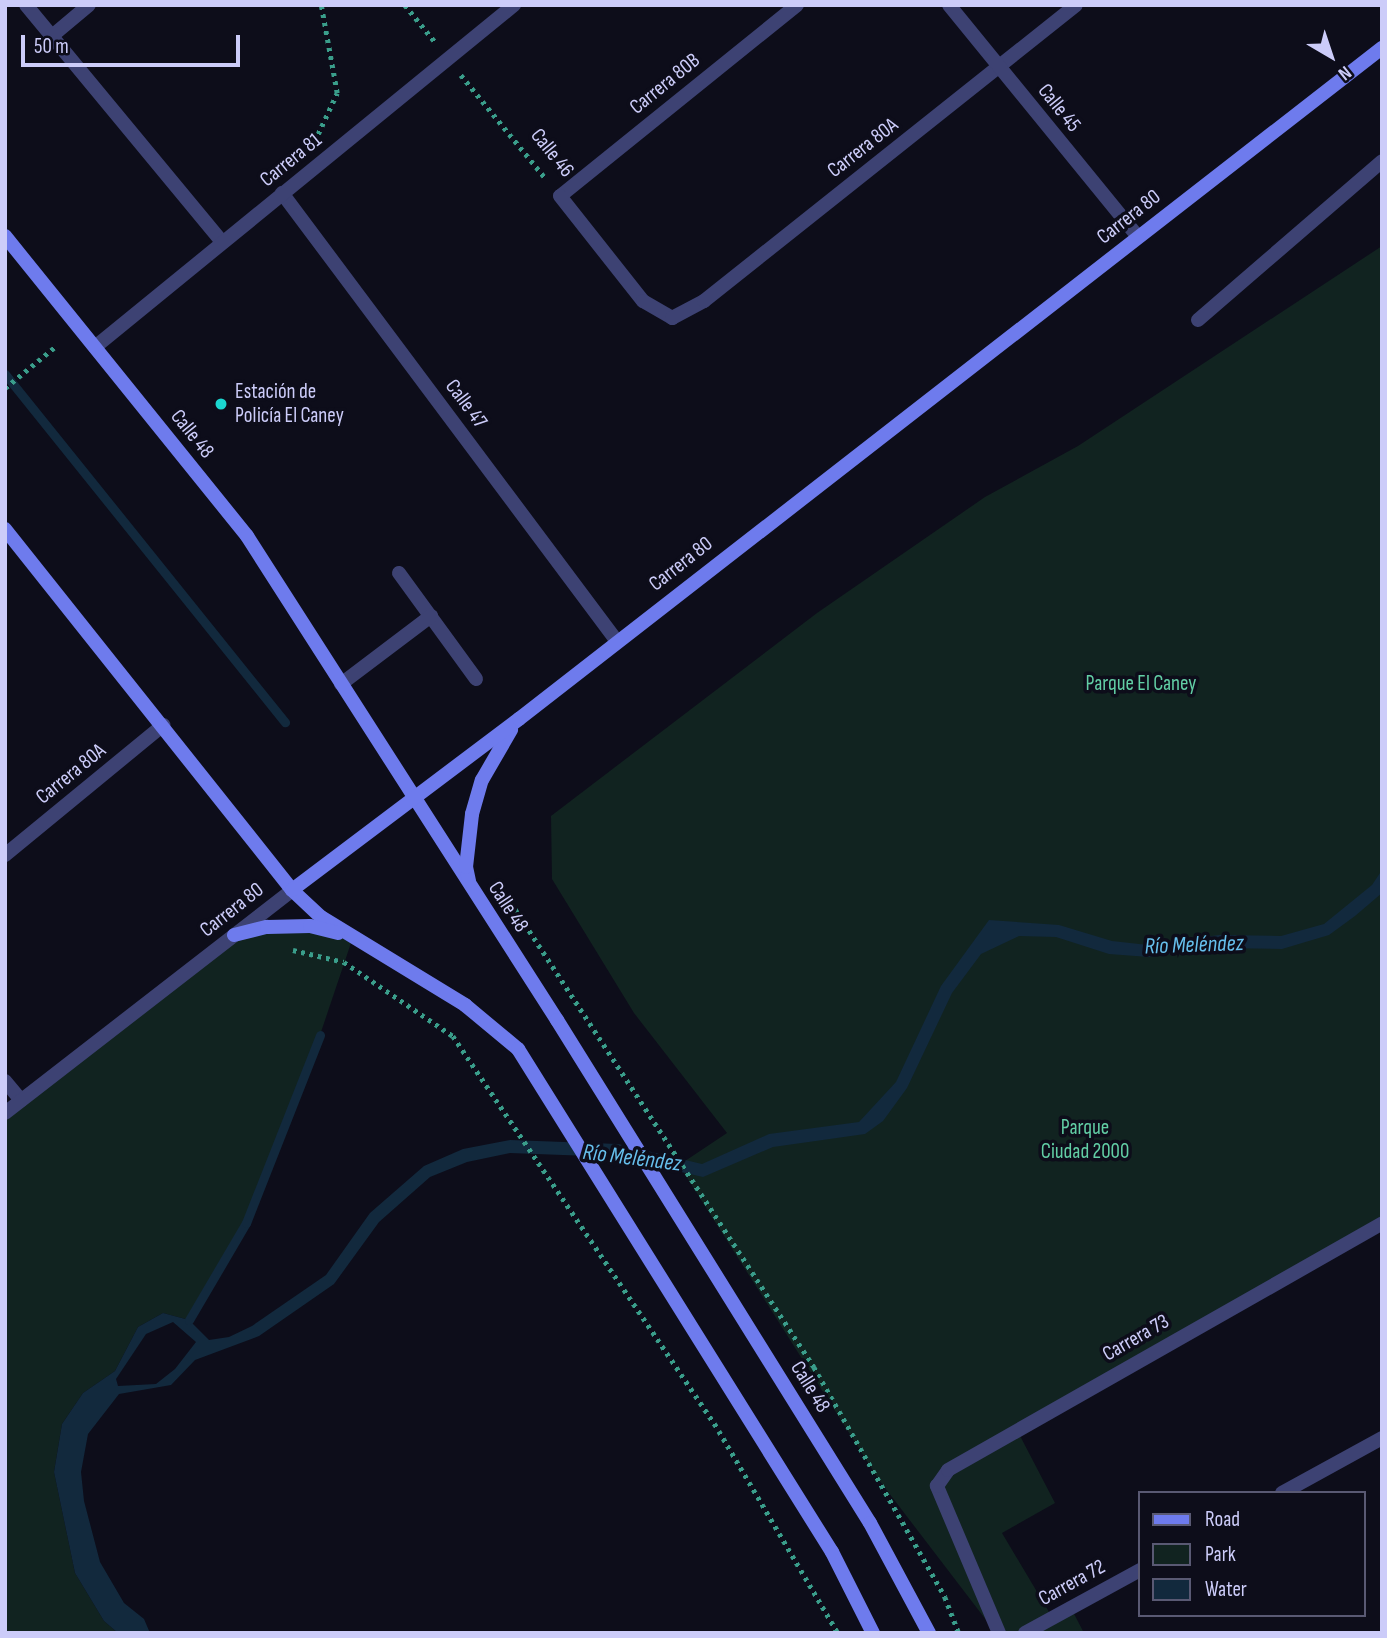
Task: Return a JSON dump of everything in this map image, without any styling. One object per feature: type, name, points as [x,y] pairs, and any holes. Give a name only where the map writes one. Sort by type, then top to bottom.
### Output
[{"type":"main road","name":"Carrera 80","points":[[292,890],[519,719],[616,640],[1382,48]]},
{"type":"main road","name":"Calle 48","points":[[5,236],[247,536],[471,890],[558,1020],[870,1523],[929,1633]]},
{"type":"main road","points":[[5,529],[292,890],[353,937],[465,1004],[518,1049],[832,1552],[873,1633]]},
{"type":"main road","points":[[471,890],[466,867],[472,814],[482,780],[519,719]]},
{"type":"main road","points":[[234,935],[267,926],[310,926],[353,937]]},
{"type":"street","points":[[26,5],[222,242]]},
{"type":"street","points":[[51,36],[89,5]]},
{"type":"street","name":"Carrera 81","points":[[95,347],[514,5]]},
{"type":"street","name":"Carrera 80B","points":[[560,196],[797,5]]},
{"type":"street","name":"Calle 45","points":[[948,5],[1138,237]]},
{"type":"street","name":"Carrera 80A","points":[[672,318],[704,301],[1076,5]]},
{"type":"street","points":[[1198,320],[1382,161]]},
{"type":"street","name":"Calle 47","points":[[282,193],[616,640]]},
{"type":"street","name":"Calle 46","points":[[560,196],[643,301],[672,318]]},
{"type":"street","points":[[400,573],[476,679]]},
{"type":"street","points":[[341,684],[431,616]]},
{"type":"street","name":"Carrera 80A","points":[[5,855],[163,725]]},
{"type":"street","name":"Carrera 80","points":[[5,1113],[292,890]]},
{"type":"street","points":[[5,1081],[21,1100]]},
{"type":"street","name":"Carrera 73","points":[[999,1633],[937,1486],[948,1470],[1382,1223]]},
{"type":"street","points":[[1286,1491],[1382,1438]]},
{"type":"street","name":"Carrera 72","points":[[1025,1633],[1138,1571]]},
{"type":"path","points":[[282,193],[277,174],[290,156],[318,135],[337,93],[321,5]]},
{"type":"path","name":"Calle 46","points":[[405,5],[560,196]]},
{"type":"path","points":[[5,388],[55,347]]},
{"type":"path","points":[[499,886],[557,969],[814,1367],[945,1597],[959,1633]]},
{"type":"path","points":[[280,948],[344,962],[453,1036],[719,1431],[838,1633]]},
{"type":"green space","points":[[1382,246],[1382,1223],[1017,1430],[1055,1503],[1002,1533],[1052,1617],[1071,1608],[1084,1633],[996,1633],[879,1480],[679,1165],[727,1133],[634,1013],[552,879],[551,816],[817,613],[985,497],[1078,446]]},
{"type":"green space","points":[[267,927],[353,937],[320,1035],[246,1223],[189,1320],[163,1313],[138,1327],[115,1371],[83,1393],[62,1424],[54,1472],[75,1573],[104,1621],[118,1633],[5,1633],[5,1113],[234,935]]},
{"type":"water","name":"Río Meléndez","points":[[1382,870],[1382,893],[1355,916],[1329,935],[1282,949],[1220,948],[1149,957],[1109,954],[1056,937],[1019,936],[981,954],[952,993],[907,1088],[883,1121],[865,1134],[773,1147],[703,1177],[616,1157],[510,1153],[467,1162],[430,1177],[379,1222],[334,1284],[259,1336],[195,1360],[171,1385],[119,1394],[88,1434],[81,1472],[84,1501],[100,1562],[124,1603],[144,1619],[150,1633],[118,1633],[104,1621],[75,1573],[54,1472],[62,1424],[83,1393],[115,1371],[138,1327],[163,1313],[189,1320],[209,1340],[229,1337],[252,1326],[326,1275],[370,1213],[424,1166],[463,1149],[510,1140],[618,1144],[702,1164],[769,1134],[859,1122],[896,1082],[941,986],[989,920],[1059,925],[1112,941],[1148,945],[1219,935],[1281,936],[1324,924],[1372,885]],"holes":[[[173,1322],[196,1342],[175,1369],[156,1384],[118,1386],[116,1379],[146,1334]]]},
{"type":"waterway","points":[[5,374],[285,722]]},
{"type":"waterway","points":[[189,1320],[246,1223],[320,1035]]},
{"type":"place","name":"Estación de Policía El Caney","points":[[221,404]]},
{"type":"park label","name":"Parque El Caney","points":[[1141,684]]},
{"type":"park label","name":"Parque Ciudad 2000","points":[[1085,1140]]}]
